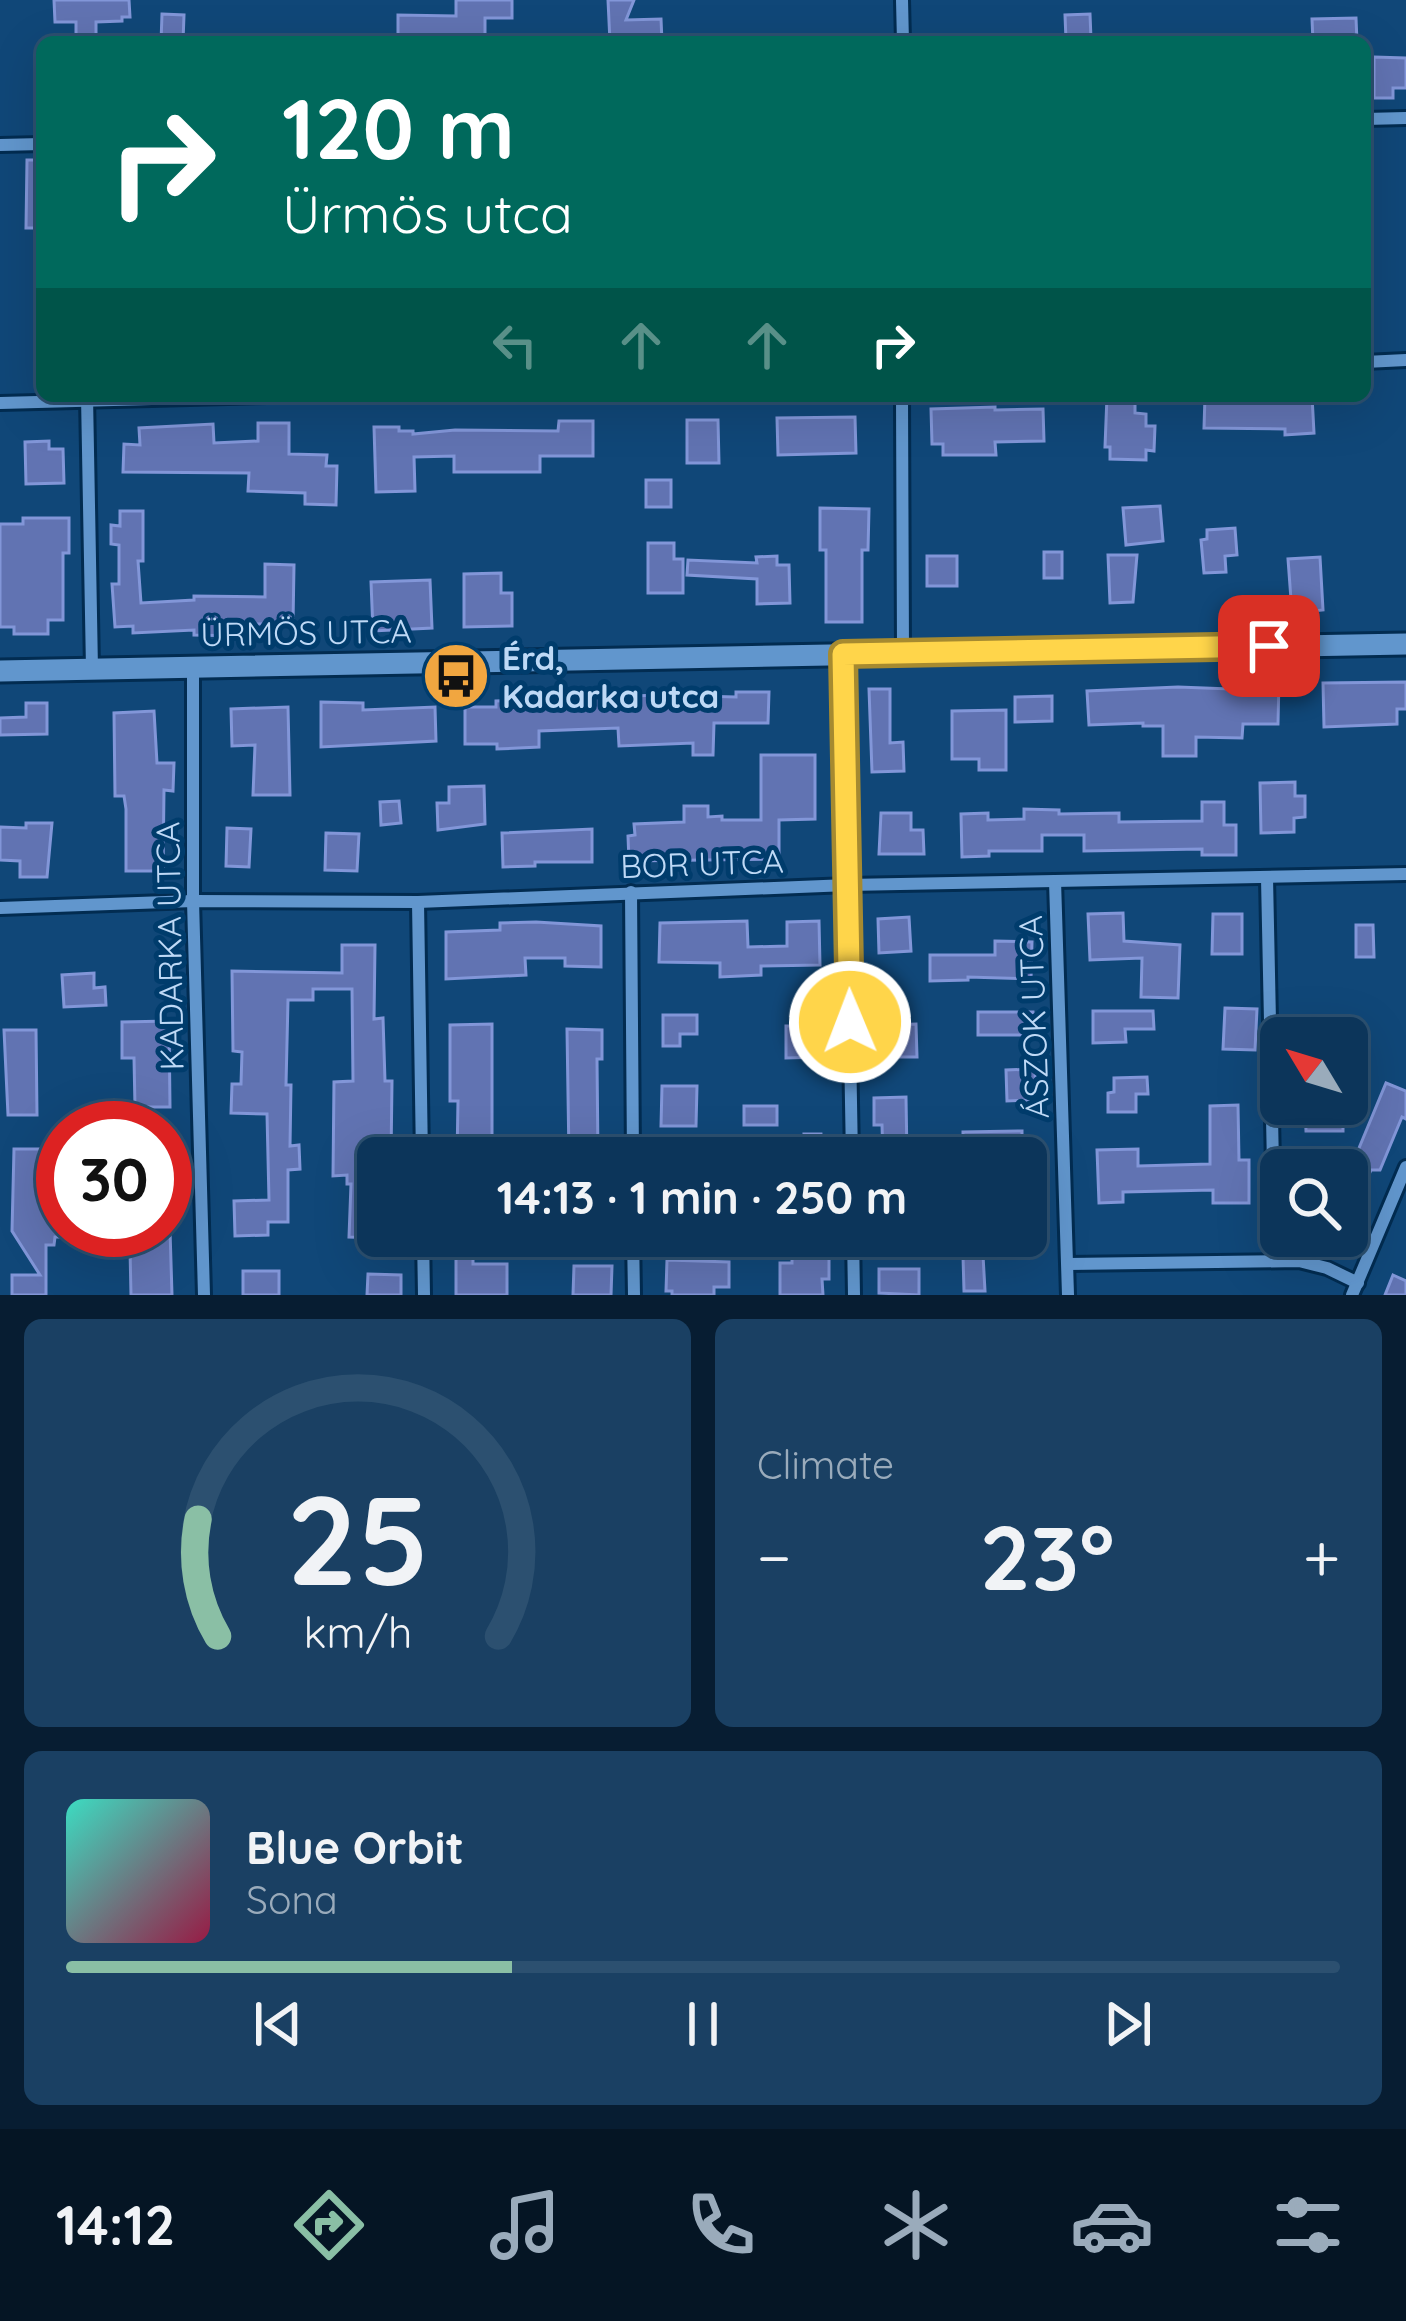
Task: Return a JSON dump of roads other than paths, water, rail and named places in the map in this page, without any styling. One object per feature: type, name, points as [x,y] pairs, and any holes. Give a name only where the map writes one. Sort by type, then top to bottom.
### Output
[{"type":"street","points":[[902,0],[903,36]]},
{"type":"street","points":[[1371,119],[1406,118]]},
{"type":"street","points":[[0,146],[36,144]]},
{"type":"street","points":[[1371,362],[1406,360]]},
{"type":"street","points":[[0,404],[36,402]]},
{"type":"street","points":[[87,402],[92,669]]},
{"type":"street","points":[[902,402],[903,651]]},
{"type":"street","name":"ÜRMÖS UTCA","points":[[0,671],[1406,644]]},
{"type":"street","points":[[843,654],[852,1137]]},
{"type":"street","name":"KADARKA UTCA","points":[[193,668],[193,902],[204,1295]]},
{"type":"street","name":"BOR UTCA","points":[[0,908],[418,902],[848,885],[1406,874]]},
{"type":"street","points":[[1268,878],[1275,1261]]},
{"type":"street","name":"ÁSZOK UTCA","points":[[1055,881],[1068,1295]]},
{"type":"street","points":[[631,892],[633,1137]]},
{"type":"street","points":[[418,902],[422,1137]]},
{"type":"street","points":[[1068,1264],[1275,1261],[1327,1268],[1355,1289],[1406,1167]]},
{"type":"street","points":[[423,1257],[424,1295]]},
{"type":"street","points":[[633,1257],[634,1295]]},
{"type":"street","points":[[853,1257],[854,1295]]},
{"type":"place","name":"Érd, Kadarka utca","points":[[456,676]]}]
